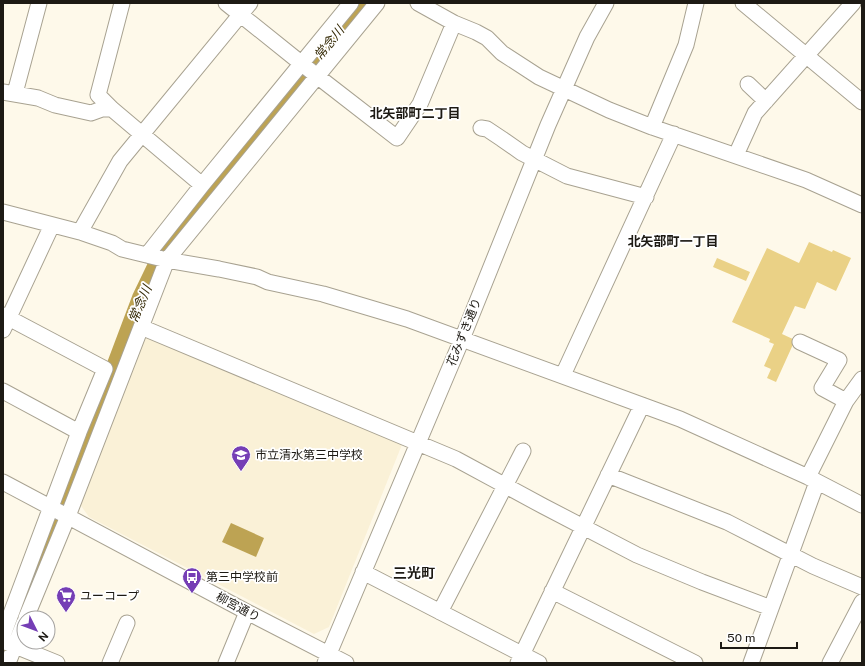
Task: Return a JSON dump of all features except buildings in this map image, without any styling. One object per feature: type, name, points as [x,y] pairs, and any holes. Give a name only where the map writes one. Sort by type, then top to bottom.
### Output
[{"type":"street","points":[[39,3],[9,93],[38,98],[55,105],[91,113],[102,109],[112,109]]},
{"type":"street","points":[[122,3],[98,95],[112,109],[202,185]]},
{"type":"street","points":[[226,3],[245,9],[317,76],[397,138],[420,104],[454,23]]},
{"type":"street","points":[[29,610],[68,516],[140,327],[156,257],[202,185],[351,3]]},
{"type":"street","points":[[156,257],[317,76],[377,3]]},
{"type":"street","points":[[418,3],[454,23],[487,38],[502,53],[533,73],[609,110],[652,127],[806,180],[862,205]]},
{"type":"street","name":"花みずき通り","points":[[327,658],[462,339],[534,159],[587,37],[606,3]]},
{"type":"street","points":[[652,127],[686,45],[696,3]]},
{"type":"street","points":[[743,3],[862,102]]},
{"type":"street","points":[[736,155],[756,113],[853,3]]},
{"type":"street","points":[[80,232],[120,161],[245,9]]},
{"type":"street","points":[[748,84],[766,101]]},
{"type":"street","points":[[481,128],[487,129],[522,153],[567,176],[646,197]]},
{"type":"street","points":[[562,375],[674,134]]},
{"type":"street","points":[[3,212],[80,232],[112,243],[122,249],[257,277],[268,282],[323,294],[407,319],[680,419],[813,480],[862,505]]},
{"type":"street","points":[[3,635],[8,607],[52,507],[79,432],[105,369],[5,321],[52,225]]},
{"type":"street","points":[[140,327],[456,459],[504,486],[637,555],[702,582],[772,608]]},
{"type":"street","points":[[800,342],[839,360],[822,388],[846,401]]},
{"type":"street","points":[[750,663],[772,608],[813,480],[846,401],[862,379]]},
{"type":"street","points":[[3,391],[79,432]]},
{"type":"street","points":[[520,659],[642,404]]},
{"type":"street","points":[[440,612],[523,451]]},
{"type":"street","points":[[608,475],[727,522],[790,555],[862,587]]},
{"type":"street","points":[[3,482],[52,507]]},
{"type":"street","name":"柳宮通り","points":[[52,507],[247,612],[327,658],[346,663]]},
{"type":"street","points":[[363,572],[440,612],[520,659],[539,663]]},
{"type":"street","points":[[552,591],[695,663]]},
{"type":"street","points":[[830,663],[862,602]]},
{"type":"street","points":[[226,663],[247,612]]},
{"type":"street","points":[[110,663],[127,623]]},
{"type":"street","points":[[8,663],[9,643],[16,634]]},
{"type":"street","points":[[9,643],[57,663]]},
{"type":"shaded area","points":[[809,242],[851,258],[836,291],[817,282],[805,309],[795,306],[782,334],[795,340],[776,382],[767,378],[771,369],[764,366],[774,344],[769,342],[770,339],[732,322],[767,248],[799,263]]},
{"type":"shaded area","points":[[717,258],[750,272],[746,281],[713,267]]},
{"type":"shaded area","name":"市立清水第三中学校","points":[[143,336],[403,442],[329,627],[314,634],[89,517],[79,503]]},
{"type":"shaded area","points":[[231,523],[264,538],[256,557],[222,542]]},
{"type":"waterway","name":"常念川","points":[[3,654],[30,586],[43,558],[141,298],[167,244],[362,3]]},
{"type":"place","name":"市立清水第三中学校","points":[[241,472]]},
{"type":"place","name":"第三中学校前","points":[[192,594]]},
{"type":"place","name":"ユーコープ","points":[[66,613]]},
{"type":"district","name":"北矢部町二丁目","points":[[415,113]]},
{"type":"district","name":"北矢部町一丁目","points":[[673,241]]},
{"type":"district","name":"三光町","points":[[414,573]]}]
